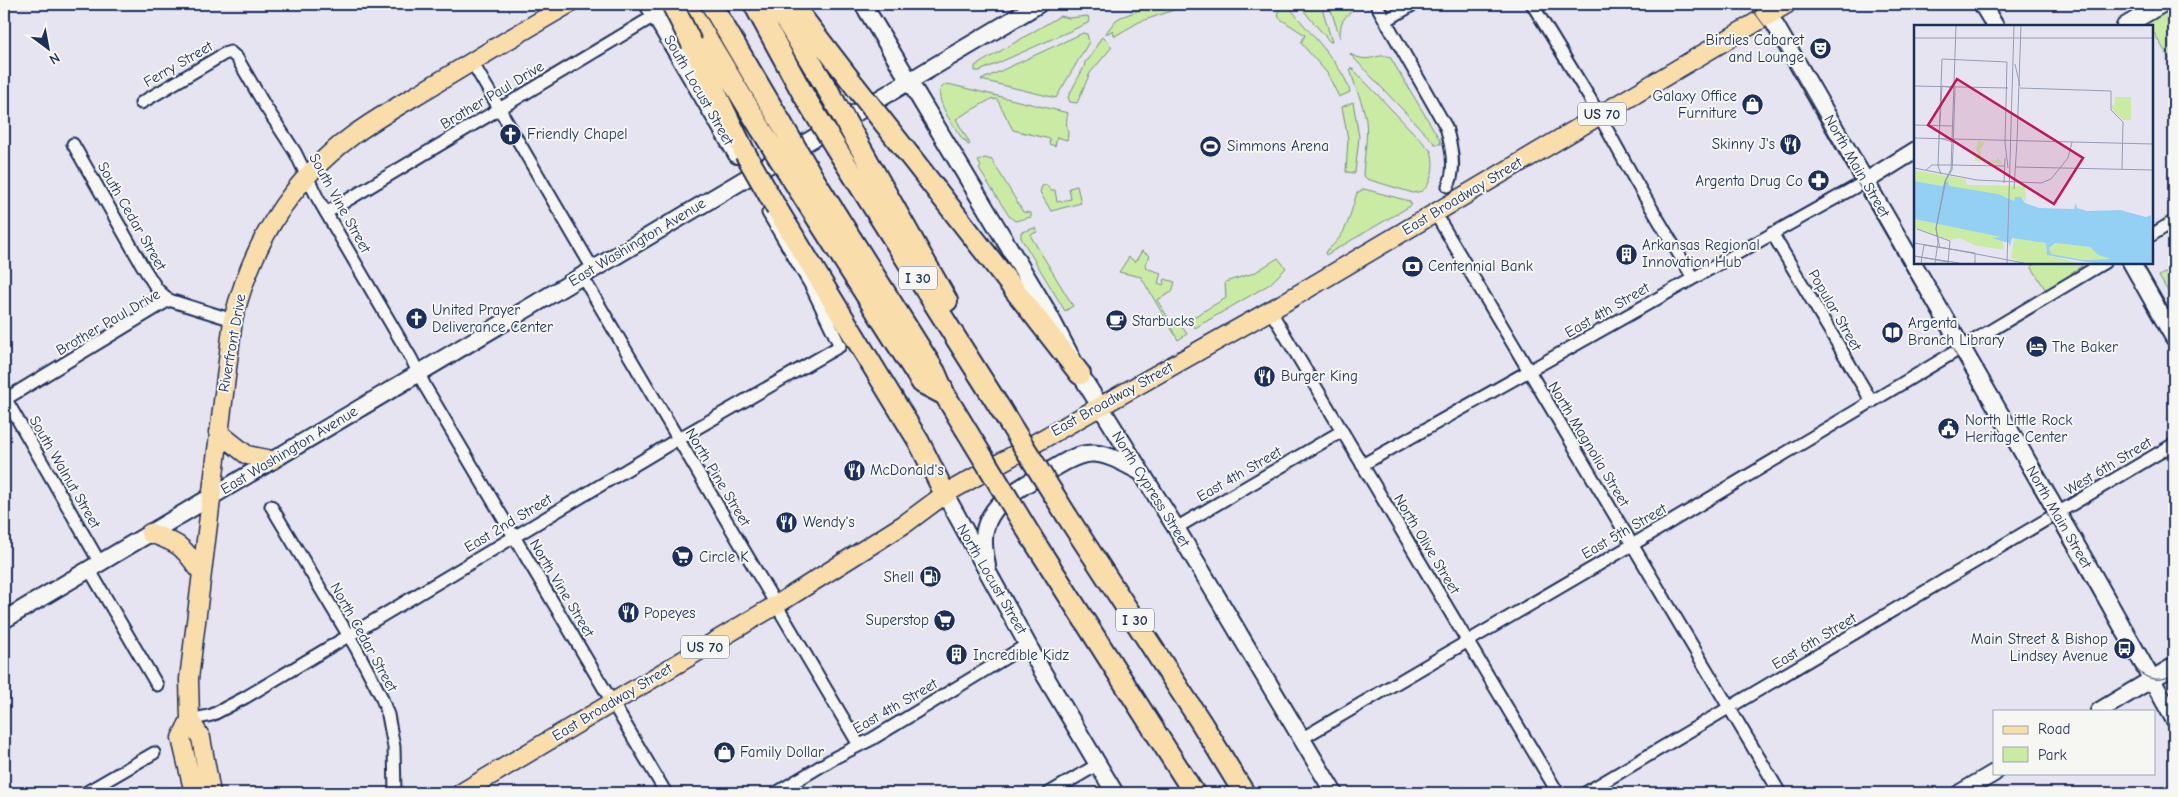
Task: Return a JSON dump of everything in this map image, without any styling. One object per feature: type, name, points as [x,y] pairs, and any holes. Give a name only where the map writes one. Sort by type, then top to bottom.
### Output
[{"type":"highway","points":[[673,4],[762,129],[807,185]]},
{"type":"highway","points":[[686,4],[745,154],[914,434],[945,494]]},
{"type":"highway","name":"I 30","points":[[711,4],[779,119],[807,185],[935,372],[965,428],[1032,538],[1194,793]]},
{"type":"highway","points":[[776,4],[896,208],[980,362],[1000,408]]},
{"type":"highway","points":[[792,4],[1080,374]]},
{"type":"highway","name":"I 30","points":[[755,6],[803,94],[836,148],[1067,516],[1202,724],[1244,793]]},
{"type":"main road","name":"Riverfront Drive","points":[[211,793],[201,738],[190,720],[189,679],[233,320],[241,287],[259,246],[285,203],[306,177],[330,154],[358,132],[569,4]]},
{"type":"main road","name":"North Cypress Street","points":[[862,4],[1046,309],[1080,374],[1176,528],[1334,793]]},
{"type":"main road","name":"East Washington Avenue","points":[[4,620],[1039,4]]},
{"type":"main road","name":"US 70","points":[[1766,9],[1787,4]]},
{"type":"main road","points":[[1982,4],[1994,25]]},
{"type":"main road","points":[[2127,25],[2162,4]]},
{"type":"main road","name":"South Locust Street","points":[[652,9],[748,176]]},
{"type":"main road","name":"East Broadway Street","points":[[461,793],[776,605],[906,523],[945,494],[1099,405],[1270,310],[1435,213],[1599,115],[1766,9]]},
{"type":"main road","name":"North Main Street","points":[[1766,9],[2058,514],[2174,719]]},
{"type":"main road","points":[[1866,181],[1914,151]]},
{"type":"main road","points":[[2132,264],[2174,338]]},
{"type":"main road","points":[[218,432],[247,455],[272,460]]},
{"type":"main road","points":[[987,570],[983,541],[988,522],[999,502],[1023,485],[1066,461],[1088,454],[1110,457],[1141,472]]},
{"type":"main road","name":"North Locust Street","points":[[945,494],[970,544],[987,570],[1040,669],[1115,793]]},
{"type":"main road","points":[[150,533],[177,543],[186,550],[201,572]]},
{"type":"main road","points":[[2101,710],[2174,666]]},
{"type":"main road","name":"Riverfront Drive","points":[[190,720],[180,738],[194,793]]},
{"type":"main road","points":[[1960,793],[1993,774]]},
{"type":"street","name":"Brother Paul Drive","points":[[326,213],[499,108],[652,9],[673,4]]},
{"type":"street","points":[[1376,4],[1387,20],[1446,127],[1452,156],[1448,186]]},
{"type":"street","points":[[1387,20],[1414,4]]},
{"type":"street","points":[[1532,4],[1599,115],[1693,278]]},
{"type":"street","name":"Ferry Street","points":[[141,103],[230,52]]},
{"type":"street","name":"South Vine Street","points":[[230,52],[237,58],[295,152],[306,177],[326,213],[418,372]]},
{"type":"street","name":"North Pine Street","points":[[472,62],[499,108],[678,439],[859,745]]},
{"type":"street","name":"South Cedar Street","points":[[73,144],[142,265],[157,289],[169,300]]},
{"type":"street","name":"East 2nd Street","points":[[190,720],[212,715],[246,697],[678,439],[840,346],[811,286],[748,176]]},
{"type":"street","name":"East 4th Street","points":[[1362,465],[1866,181]]},
{"type":"street","name":"North Magnolia Street","points":[[1435,213],[1780,793]]},
{"type":"street","points":[[2153,234],[2174,221]]},
{"type":"street","name":"Popular Street","points":[[1772,233],[1872,402]]},
{"type":"street","name":"East 5th Street","points":[[1301,738],[1632,545],[2102,264]]},
{"type":"street","name":"Brother Paul Drive","points":[[4,398],[169,300],[233,320]]},
{"type":"street","name":"North Olive Street","points":[[1270,310],[1558,793]]},
{"type":"street","name":"North Vine Street","points":[[418,372],[514,538],[666,793]]},
{"type":"street","name":"South Walnut Street","points":[[4,398],[157,685]]},
{"type":"street","name":"East 4th Street","points":[[1176,528],[1342,431]]},
{"type":"street","name":"West 6th Street","points":[[2058,514],[2174,444]]},
{"type":"street","name":"North Cedar Street","points":[[272,506],[348,635],[381,696],[388,716],[394,747],[395,793]]},
{"type":"street","name":"East 6th Street","points":[[1584,793],[2058,514]]},
{"type":"street","name":"East 4th Street","points":[[776,793],[1028,644]]},
{"type":"street","points":[[85,793],[154,753]]},
{"type":"street","points":[[1049,793],[1097,765]]},
{"type":"green space","points":[[1156,4],[1177,4],[1177,9],[1139,22],[1115,36],[1112,31],[1105,34],[1116,20],[1121,17]]},
{"type":"green space","points":[[1298,4],[1321,4],[1332,42],[1330,42]]},
{"type":"green space","points":[[1329,4],[1356,4],[1341,25],[1340,38]]},
{"type":"green space","points":[[2168,4],[2174,4],[2174,66],[2153,32],[2153,25],[2148,25],[2144,18]]},
{"type":"green space","points":[[1283,6],[1290,8],[1324,49],[1341,72],[1350,92],[1339,97],[1327,73],[1301,43],[1305,35],[1279,18],[1278,11]]},
{"type":"green space","points":[[1060,16],[1069,18],[1088,16],[1089,20],[1088,23],[980,71],[975,71],[975,66]]},
{"type":"green space","points":[[1083,33],[1087,34],[1089,42],[1056,98],[981,80]]},
{"type":"green space","points":[[1103,37],[1112,47],[1090,73],[1077,103],[1070,102],[1068,97],[1085,62]]},
{"type":"green space","points":[[1350,54],[1363,58],[1390,57],[1441,144],[1435,144]]},
{"type":"green space","points":[[1350,68],[1431,151],[1433,161],[1431,178],[1422,191],[1413,193],[1367,179],[1363,175],[1366,120]]},
{"type":"green space","points":[[948,84],[1068,113],[1067,140],[1057,137],[1055,146],[1049,144],[1050,139],[1013,130],[997,99],[994,100],[993,98],[956,119],[970,144],[968,145],[949,119],[941,101],[940,93],[942,87]]},
{"type":"green space","points":[[1353,102],[1359,137],[1355,173],[1346,172],[1348,139],[1342,107]]},
{"type":"green space","points":[[985,158],[992,160],[1023,212],[1031,213],[1031,217],[1015,221],[1009,216],[979,169],[981,167],[978,161]]},
{"type":"green space","points":[[1045,185],[1050,190],[1055,190],[1057,202],[1071,199],[1069,188],[1077,186],[1081,203],[1051,211],[1040,192],[1042,186]]},
{"type":"green space","points":[[1364,189],[1409,201],[1412,205],[1326,255],[1325,252],[1343,233],[1357,193]]},
{"type":"green space","points":[[1035,228],[1037,232],[1030,235],[1073,306],[1065,311],[1021,238],[1021,232]]},
{"type":"green space","points":[[1142,251],[1150,256],[1145,264],[1146,268],[1161,273],[1158,283],[1163,285],[1165,279],[1175,282],[1172,292],[1157,300],[1174,327],[1180,324],[1187,334],[1178,340],[1141,277],[1119,272],[1129,257],[1135,262]]},
{"type":"green space","points":[[1278,258],[1286,268],[1270,284],[1195,328],[1190,319],[1226,298],[1225,282],[1254,273]]},
{"type":"green space","points":[[2034,264],[2081,264],[2082,266],[2072,272],[2069,279],[2049,289],[2045,289],[2031,266]]},
{"type":"green space","points":[[2174,268],[2174,302],[2159,276]]},
{"type":"tram line","points":[[1748,4],[1776,41],[2135,667],[2148,678],[2163,679],[2174,675]]},
{"type":"tram line","points":[[1993,4],[2005,25]]},
{"type":"tram line","points":[[2143,264],[2174,318]]},
{"type":"place","name":"Birdies Cabaret and Lounge","points":[[1820,49]]},
{"type":"place","name":"Galaxy Office Furniture","points":[[1753,105]]},
{"type":"place","name":"Friendly Chapel","points":[[511,134]]},
{"type":"place","name":"Skinny J's","points":[[1791,144]]},
{"type":"place","name":"Simmons Arena","points":[[1211,146]]},
{"type":"place","name":"Argenta Drug Co","points":[[1819,181]]},
{"type":"place","name":"Arkansas Regional Innovation Hub","points":[[1626,254]]},
{"type":"place","name":"Centennial Bank","points":[[1412,266]]},
{"type":"place","name":"United Prayer Deliverance Center","points":[[416,319]]},
{"type":"place","name":"Starbucks","points":[[1116,321]]},
{"type":"place","name":"Argenta Branch Library","points":[[1892,332]]},
{"type":"place","name":"The Baker","points":[[2036,347]]},
{"type":"place","name":"Burger King","points":[[1265,376]]},
{"type":"place","name":"North Little Rock Heritage Center","points":[[1949,429]]},
{"type":"place","name":"McDonald's","points":[[854,470]]},
{"type":"place","name":"Wendy's","points":[[787,522]]},
{"type":"place","name":"Circle K","points":[[683,557]]},
{"type":"place","name":"Shell","points":[[930,577]]},
{"type":"place","name":"Popeyes","points":[[628,613]]},
{"type":"place","name":"Superstop","points":[[945,620]]},
{"type":"place","name":"Main Street & Bishop Lindsey Avenue","points":[[2124,648]]},
{"type":"place","name":"Incredible Kidz","points":[[957,655]]},
{"type":"place","name":"Family Dollar","points":[[724,752]]}]
